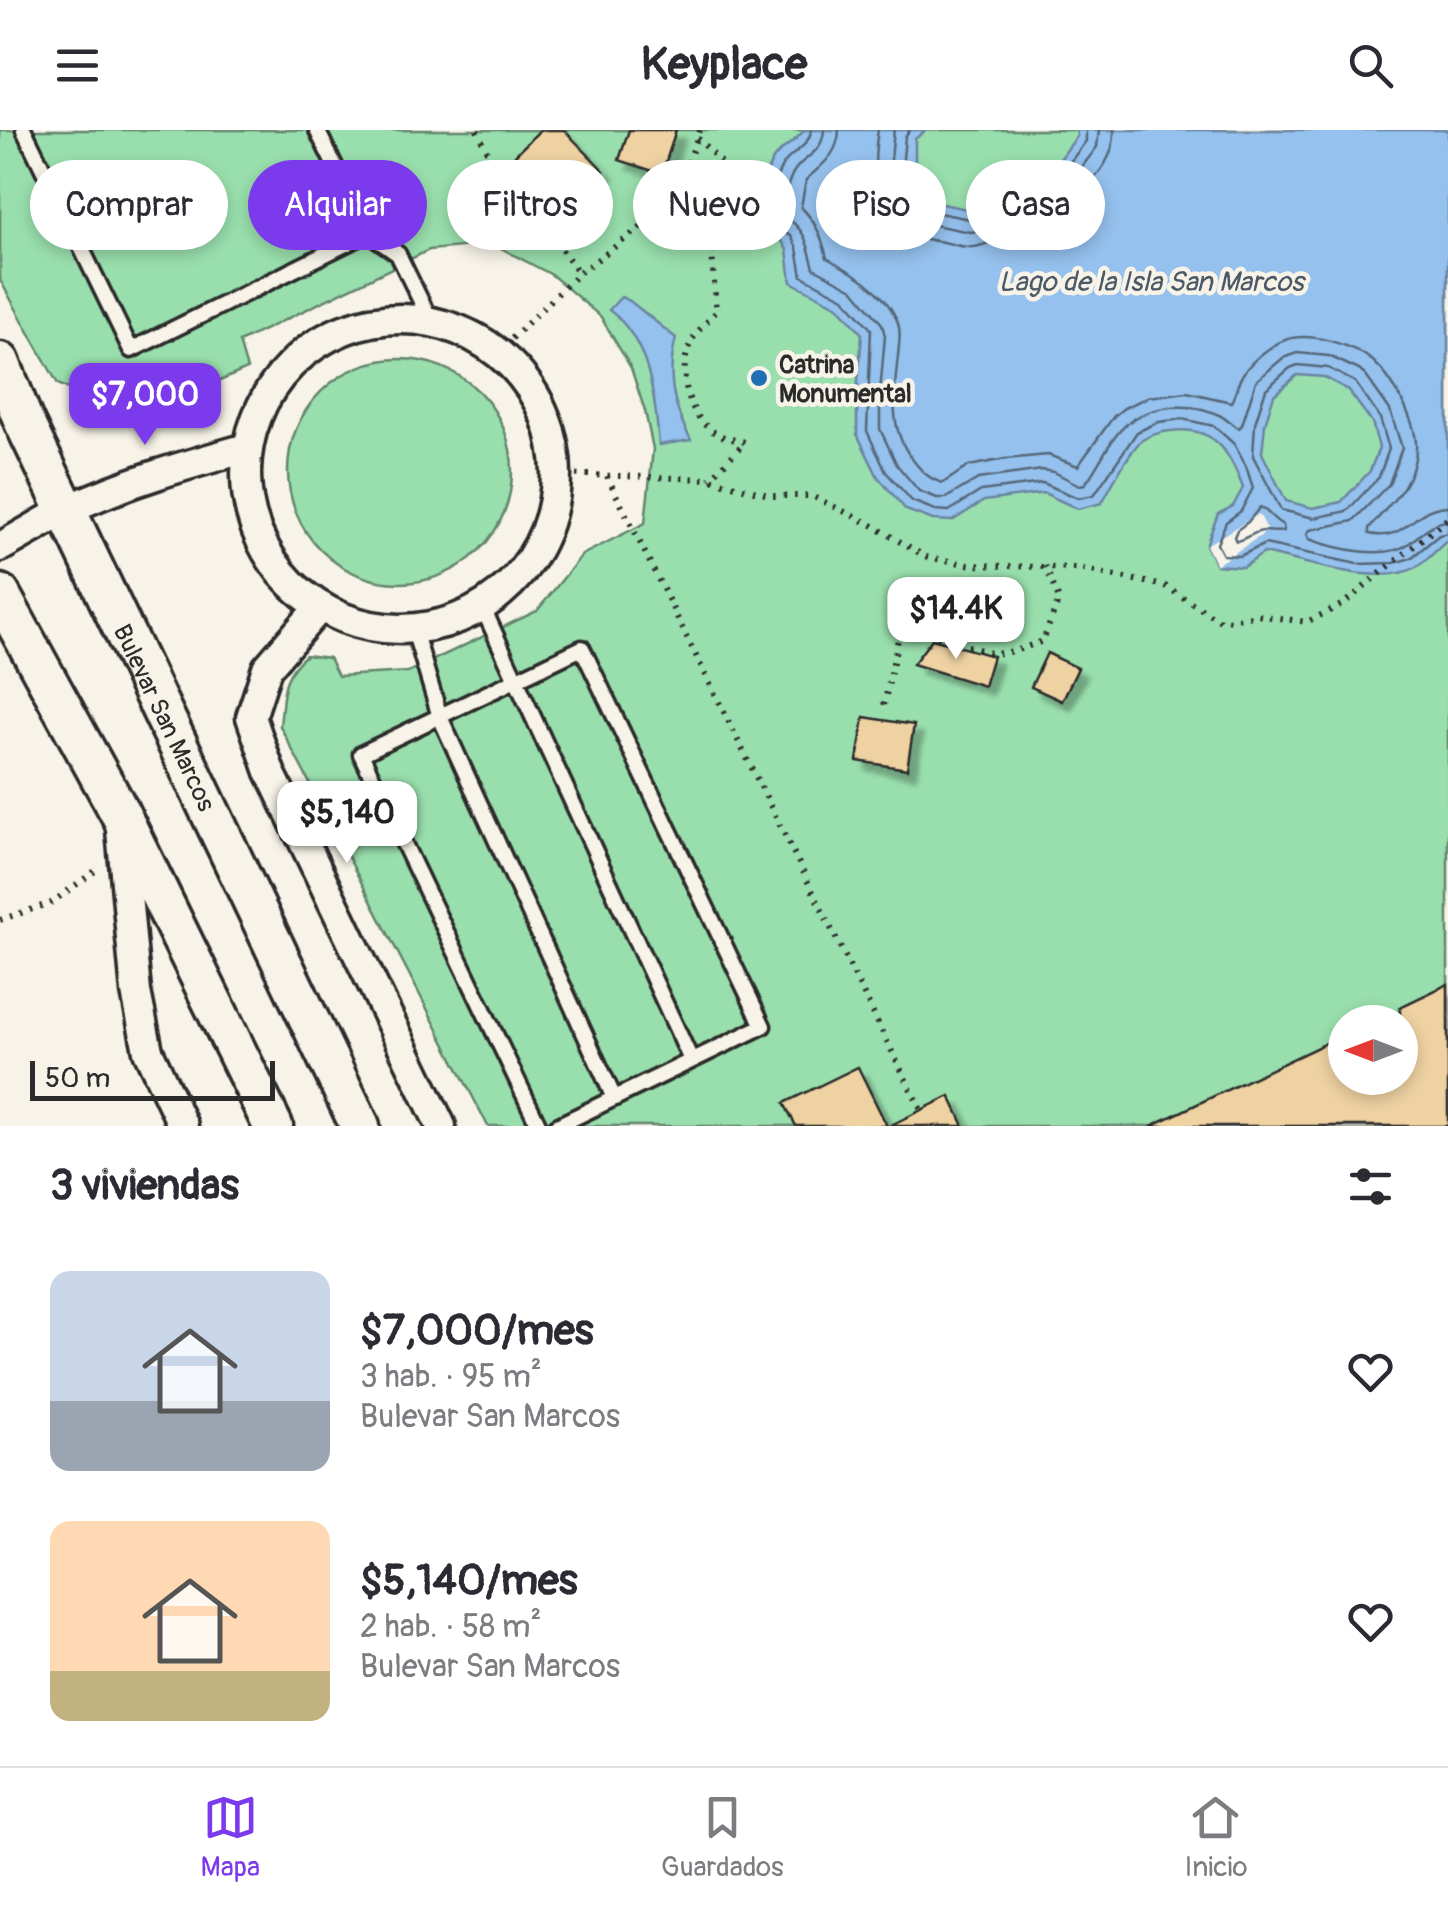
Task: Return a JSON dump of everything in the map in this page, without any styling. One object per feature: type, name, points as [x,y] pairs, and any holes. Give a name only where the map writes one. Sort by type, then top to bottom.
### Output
[{"type":"street","points":[[380,318],[430,320],[476,336],[497,353],[516,367],[543,409],[556,456],[554,507],[536,553],[504,592],[462,618],[414,630],[365,627],[320,608],[284,578],[258,539],[246,494],[246,448],[262,401],[292,361],[333,332],[380,318]]},
{"type":"street","name":"Bulevar San Marcos","points":[[0,362],[24,422],[360,1126]]},
{"type":"street","points":[[0,548],[66,510],[152,476],[246,448]]},
{"type":"street","points":[[0,594],[273,1126]]},
{"type":"street","points":[[320,608],[267,668],[252,717],[270,772],[441,1126]]},
{"type":"street","points":[[122,832],[136,992],[148,1051],[183,1126]]},
{"type":"lane","points":[[24,130],[132,350],[334,250]]},
{"type":"lane","points":[[318,130],[333,160]]},
{"type":"lane","points":[[392,250],[398,254],[430,320]]},
{"type":"lane","points":[[482,606],[692,1060]]},
{"type":"lane","points":[[414,630],[440,717],[614,1098]]},
{"type":"lane","points":[[539,1126],[361,754],[582,648],[763,1026],[556,1126]]},
{"type":"path","points":[[477,130],[487,151],[579,274]]},
{"type":"path","points":[[497,353],[579,274],[651,220],[686,166],[699,134],[724,165],[724,206],[711,239],[716,312],[692,338],[684,360],[687,394],[700,420],[719,436],[745,442],[710,479]]},
{"type":"path","points":[[555,474],[710,479],[772,496],[812,496],[872,525],[926,558],[1076,568],[1164,586],[1222,622],[1258,615],[1308,622],[1343,604],[1448,518]]},
{"type":"path","points":[[607,476],[921,1110]]},
{"type":"path","points":[[884,705],[902,620],[933,635],[994,654],[1044,640],[1059,599],[1045,566]]},
{"type":"path","points":[[0,920],[51,903],[122,832]]},
{"type":"green space","points":[[0,130],[1448,130],[1448,1126],[488,1126],[280,726],[283,695],[287,679],[306,655],[329,658],[338,676],[408,672],[537,611],[582,555],[645,523],[653,449],[631,368],[601,317],[552,275],[504,250],[613,250],[613,160],[447,160],[447,248],[429,250],[239,342],[247,369],[167,404],[128,416],[58,384],[0,280]]},
{"type":"green space","points":[[400,359],[443,367],[480,391],[504,428],[512,471],[504,514],[480,551],[443,575],[400,583],[357,575],[320,551],[296,514],[288,471],[296,428],[320,391],[357,367]]},
{"type":"water","name":"Lago de la Isla San Marcos","points":[[804,130],[926,130],[915,139],[915,160],[816,160],[816,250],[946,250],[946,205],[966,209],[966,250],[1105,250],[1105,160],[1059,160],[1077,136],[1076,130],[1448,130],[1448,540],[1418,566],[1384,575],[1342,571],[1264,553],[1243,567],[1216,565],[1206,545],[1218,514],[1233,506],[1243,488],[1232,462],[1218,443],[1209,436],[1185,430],[1158,433],[1140,442],[1102,503],[1078,509],[1044,493],[984,501],[952,521],[933,520],[906,510],[878,477],[857,434],[862,334],[838,306],[791,282],[787,250],[796,250],[796,160],[774,160]],"holes":[[[1297,375],[1324,377],[1348,390],[1372,422],[1379,448],[1370,471],[1341,502],[1313,508],[1286,501],[1262,453],[1274,395]]]},
{"type":"water","points":[[621,297],[676,338],[673,390],[691,440],[659,445],[652,390],[642,354],[634,337],[609,310]]},
{"type":"pier","points":[[1259,514],[1268,531],[1216,565],[1206,545]]},
{"type":"building","points":[[540,130],[564,130],[593,160],[520,160],[515,155]]},
{"type":"building","points":[[629,130],[676,130],[666,160],[633,160],[633,165],[619,160]]},
{"type":"building","points":[[932,639],[993,656],[984,686],[913,664]]},
{"type":"building","points":[[1047,653],[1078,668],[1062,701],[1031,687]]},
{"type":"building","points":[[864,717],[914,725],[907,769],[857,761]]},
{"type":"building","points":[[1448,984],[1448,1126],[1151,1126],[1328,1042],[1328,1095],[1418,1095],[1418,1005],[1404,1005]]},
{"type":"building","points":[[858,1067],[887,1126],[796,1126],[784,1103]]},
{"type":"building","points":[[950,1096],[964,1126],[889,1126]]},
{"type":"place","name":"Catrina Monumental","points":[[759,378]]}]
